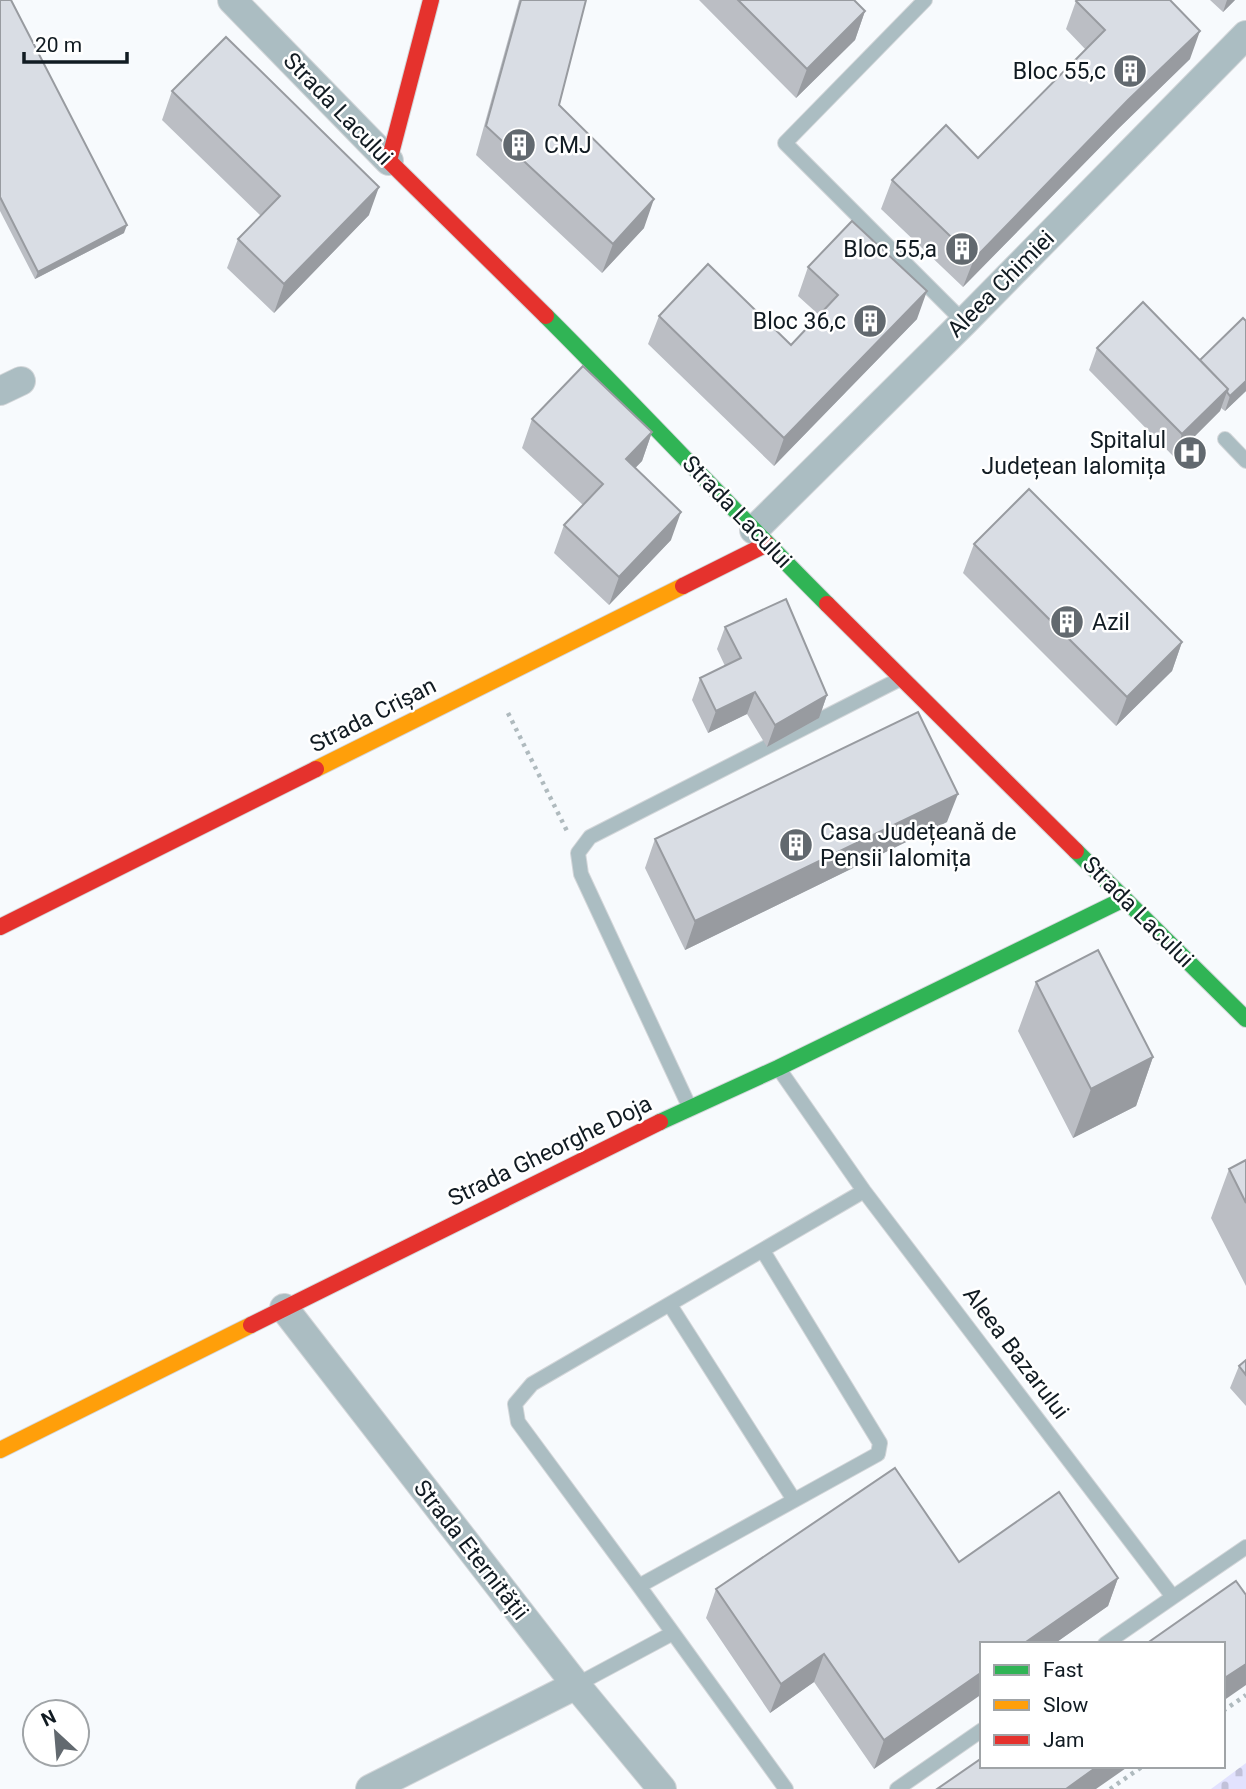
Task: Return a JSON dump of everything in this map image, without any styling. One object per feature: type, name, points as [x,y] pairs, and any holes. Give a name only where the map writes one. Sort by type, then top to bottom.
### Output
[{"type":"street","name":"Strada Lacului","points":[[232,0],[389,161],[612,382],[760,537],[1246,1019]]},
{"type":"street","points":[[389,161],[431,0]]},
{"type":"street","name":"Aleea Chimiei","points":[[760,537],[964,322],[1246,34]]},
{"type":"street","name":"Strada Crișan","points":[[0,927],[492,681],[760,537]]},
{"type":"street","name":"Strada Gheorghe Doja","points":[[0,1450],[690,1107],[778,1068],[1124,899]]},
{"type":"street","name":"Strada Eternității","points":[[284,1308],[576,1685],[662,1789]]},
{"type":"street","points":[[370,1789],[576,1685]]},
{"type":"lane","points":[[925,0],[785,143],[964,322]]},
{"type":"lane","points":[[1225,439],[1246,461]]},
{"type":"lane","points":[[690,1107],[581,874],[578,853],[590,837],[902,678]]},
{"type":"lane","name":"Aleea Bazarului","points":[[778,1068],[864,1191],[1173,1597]]},
{"type":"lane","points":[[786,1789],[517,1422],[514,1404],[533,1384],[864,1191]]},
{"type":"lane","points":[[639,1586],[878,1454],[880,1443],[763,1251]]},
{"type":"lane","points":[[670,1304],[794,1500]]},
{"type":"lane","points":[[1108,1642],[1246,1547]]},
{"type":"lane","points":[[576,1685],[673,1633]]},
{"type":"lane","points":[[897,1789],[980,1731]]},
{"type":"path","points":[[492,681],[578,853]]},
{"type":"path","points":[[1225,1710],[1246,1695]]},
{"type":"path","points":[[1110,1789],[1140,1768]]},
{"type":"green space","points":[[1246,1763],[1246,1789],[1211,1789]]},
{"type":"building","points":[[0,0],[11,0],[127,225],[38,272],[0,197]]},
{"type":"building","name":"CMJ","points":[[521,0],[586,0],[559,105],[654,199],[613,244],[486,126]]},
{"type":"building","points":[[738,0],[854,0],[865,11],[807,69]]},
{"type":"building","points":[[1077,0],[1170,0],[1200,31],[1128,100],[974,259],[892,180],[946,125],[978,158],[1105,30]]},
{"type":"building","points":[[226,37],[379,187],[284,284],[238,239],[280,196],[172,91]]},
{"type":"building","points":[[852,221],[927,291],[784,438],[659,316],[708,264],[791,345],[838,295],[808,267]]},
{"type":"building","points":[[1143,302],[1228,389],[1182,434],[1097,348]]},
{"type":"building","points":[[1243,318],[1246,321],[1246,381],[1230,396],[1228,389],[1200,360]]},
{"type":"building","points":[[583,366],[652,432],[626,459],[681,512],[619,577],[564,525],[603,484],[532,419]]},
{"type":"building","name":"Azil","points":[[1029,489],[1182,642],[1127,697],[974,544]]},
{"type":"building","points":[[786,599],[827,695],[775,725],[755,692],[716,711],[700,678],[741,658],[725,627]]},
{"type":"building","name":"Casa Județeană de Pensii Ialomița","points":[[918,712],[958,794],[695,921],[655,839]]},
{"type":"building","points":[[1098,950],[1153,1057],[1091,1089],[1036,982]]},
{"type":"building","points":[[1246,1160],[1246,1203],[1229,1169]]},
{"type":"building","points":[[1246,1360],[1246,1375],[1239,1366]]},
{"type":"building","points":[[895,1468],[959,1562],[1059,1492],[1118,1578],[1026,1642],[980,1642],[980,1673],[884,1740],[824,1654],[781,1684],[716,1589]]},
{"type":"building","points":[[1236,1581],[1246,1595],[1246,1664],[1225,1678],[1225,1642],[1149,1642]]},
{"type":"building","points":[[980,1759],[980,1768],[1095,1768],[1066,1789],[937,1789]]},
{"type":"traffic: fast","points":[[546,316],[827,604]]},
{"type":"traffic: fast","points":[[1076,851],[1246,1019]]},
{"type":"traffic: fast","points":[[660,1122],[778,1068],[1124,899]]},
{"type":"traffic: slow","points":[[316,769],[683,586]]},
{"type":"traffic: slow","points":[[0,1450],[251,1325]]},
{"type":"traffic: jam","points":[[431,0],[389,161],[546,316]]},
{"type":"traffic: jam","points":[[683,586],[767,544]]},
{"type":"traffic: jam","points":[[827,604],[1076,851]]},
{"type":"traffic: jam","points":[[0,927],[316,769]]},
{"type":"traffic: jam","points":[[251,1325],[660,1122]]},
{"type":"place","name":"Bloc 55,c","points":[[1130,71]]},
{"type":"place","name":"CMJ","points":[[519,145]]},
{"type":"place","name":"Bloc 55,a","points":[[962,249]]},
{"type":"place","name":"Bloc 36,c","points":[[870,321]]},
{"type":"place","name":"Spitalul Județean Ialomița","points":[[1190,453]]},
{"type":"place","name":"Azil","points":[[1067,622]]},
{"type":"place","name":"Casa Județeană de Pensii Ialomița","points":[[796,845]]}]
